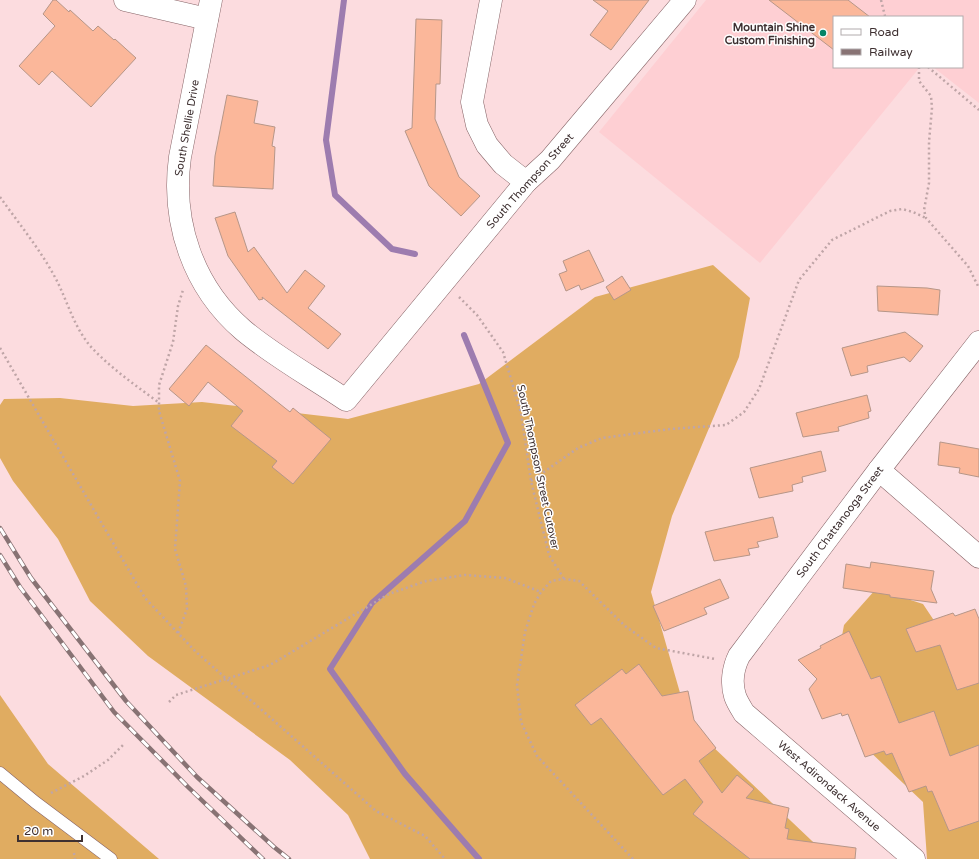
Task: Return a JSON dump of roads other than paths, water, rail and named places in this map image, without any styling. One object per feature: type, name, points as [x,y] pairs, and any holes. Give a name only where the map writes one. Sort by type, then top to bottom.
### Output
[{"type":"street","points":[[124,0],[209,9]]},
{"type":"street","points":[[491,0],[472,102],[477,125],[487,145],[503,164],[526,182]]},
{"type":"street","name":"South Thompson Street","points":[[346,400],[526,182],[550,160],[685,0]]},
{"type":"street","name":"South Shellie Drive","points":[[209,9],[177,176],[178,207],[189,253],[213,297],[226,314],[278,356],[346,400]]},
{"type":"street","name":"South Chattanooga Street","points":[[744,713],[735,696],[733,679],[735,664],[740,656],[879,470],[979,342]]},
{"type":"street","points":[[879,470],[979,557]]},
{"type":"street","name":"West Adirondack Avenue","points":[[744,713],[914,859]]},
{"type":"lane","points":[[0,773],[35,802],[111,859]]},
{"type":"waterway","points":[[344,0],[326,140],[335,195],[392,249],[415,254]]},
{"type":"waterway","points":[[464,335],[508,443],[465,521],[372,603],[330,669],[405,774],[479,859]]},
{"type":"railway","points":[[0,528],[31,578],[126,701],[197,777],[289,859]]},
{"type":"railway","points":[[0,555],[20,587],[114,712],[188,787],[263,859]]},
{"type":"place","name":"Mountain Shine Custom Finishing","points":[[823,33]]}]
